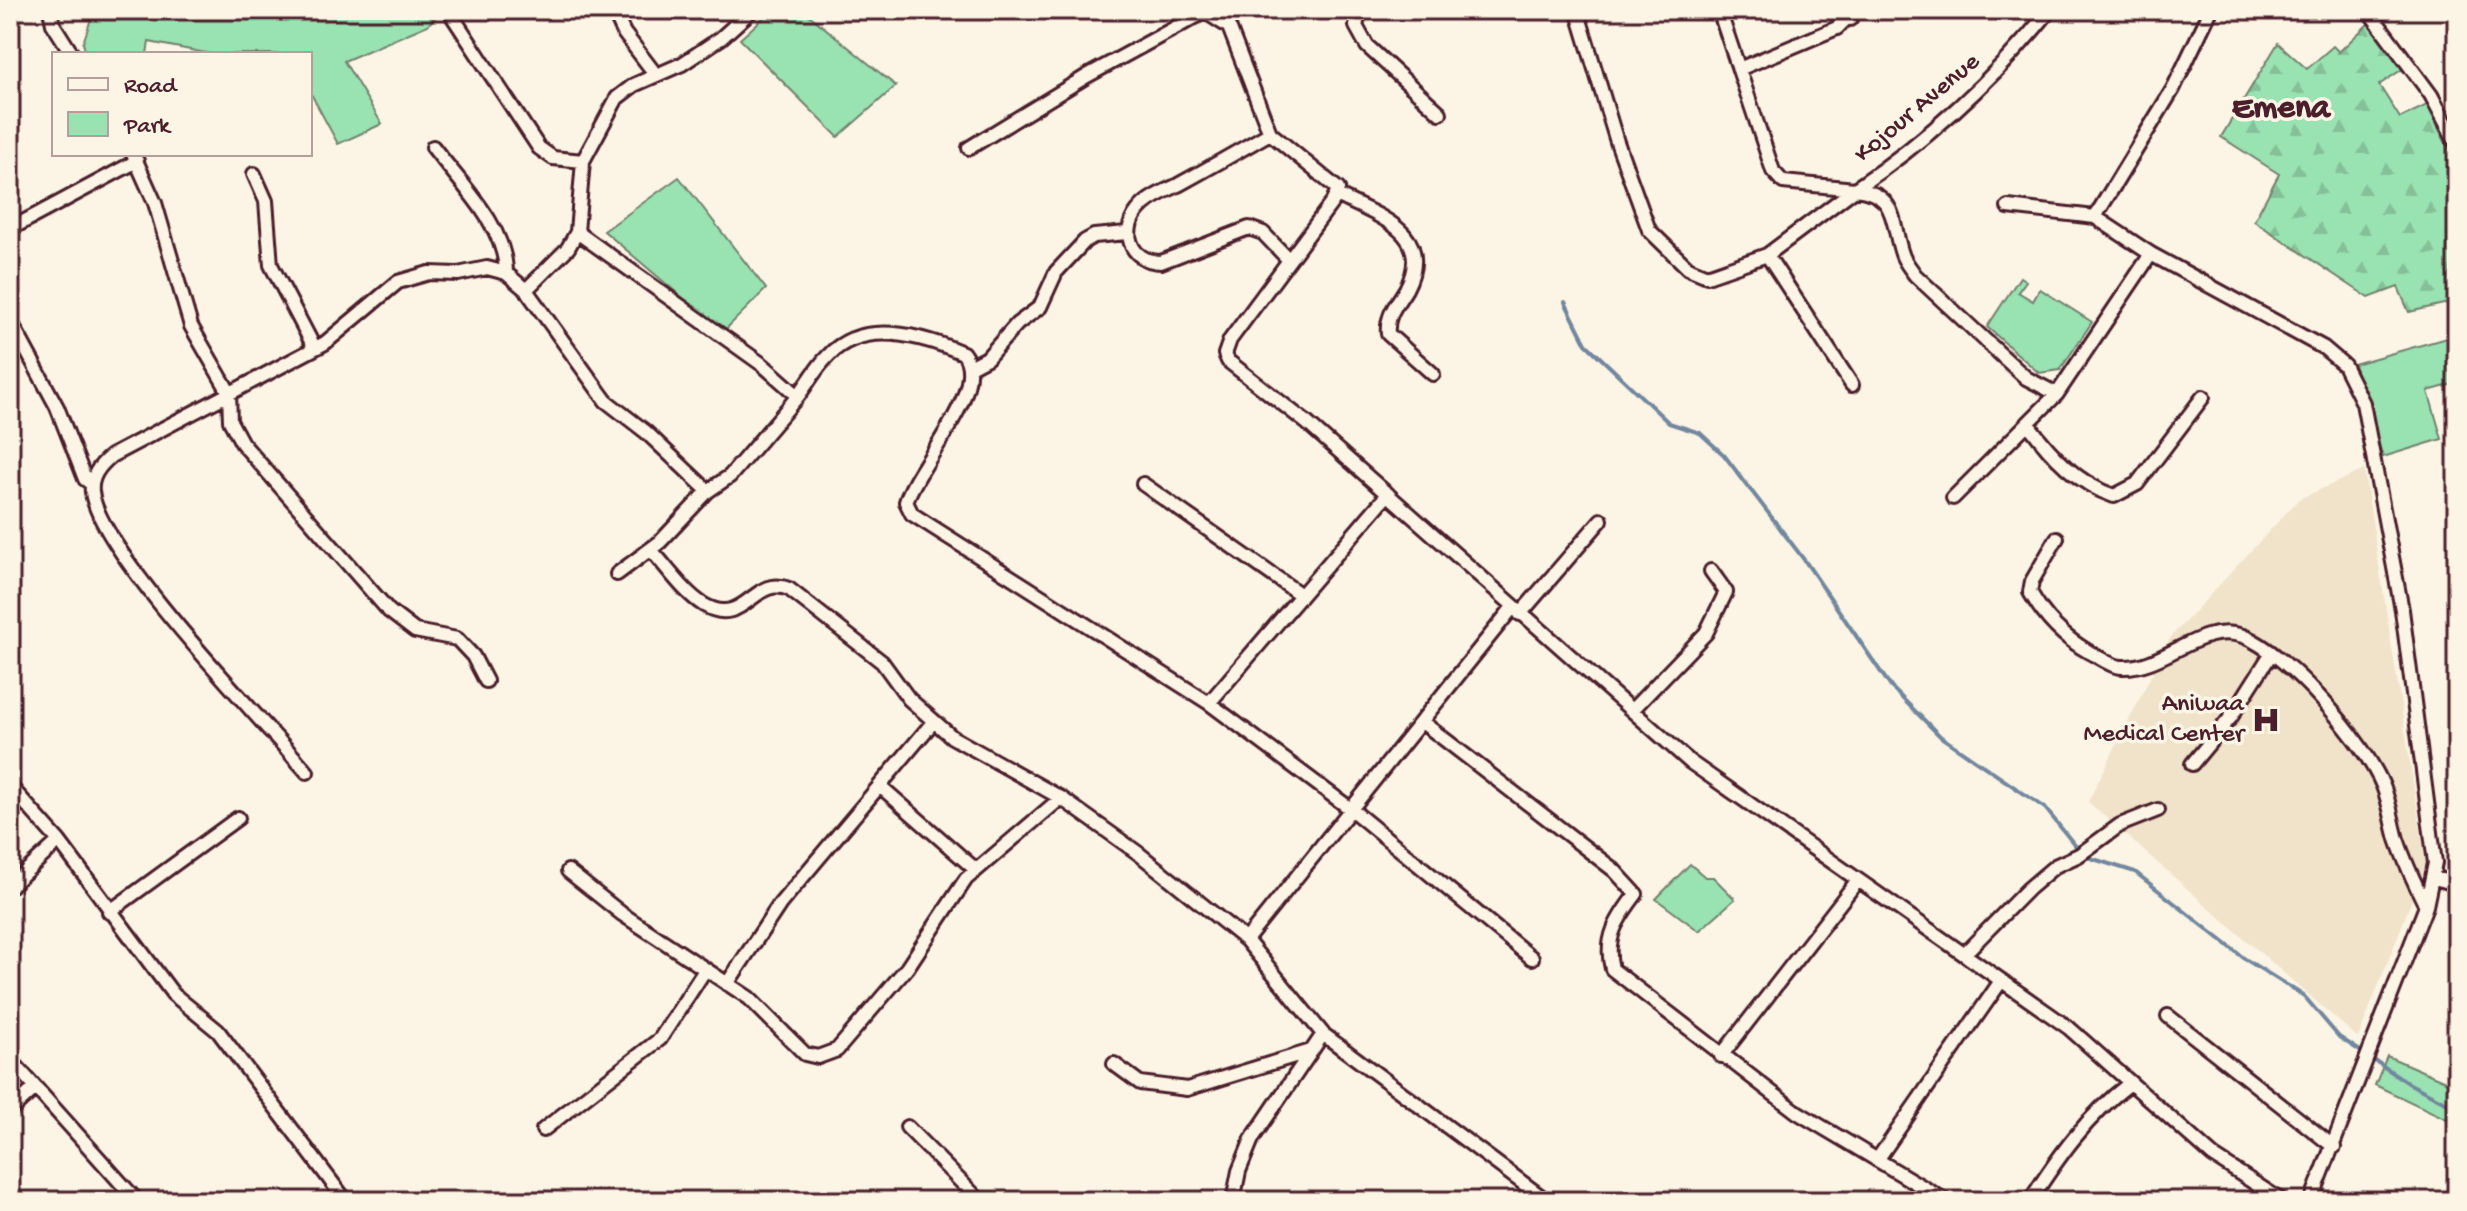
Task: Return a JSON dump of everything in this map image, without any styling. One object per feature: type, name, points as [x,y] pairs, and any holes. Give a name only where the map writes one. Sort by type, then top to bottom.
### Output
[{"type":"street","points":[[50,10],[53,24],[71,52]]},
{"type":"street","points":[[453,10],[453,17],[539,148],[553,158],[583,161]]},
{"type":"street","points":[[613,10],[624,33],[656,75]]},
{"type":"street","points":[[526,290],[568,248],[577,232],[583,161],[617,98],[634,85],[682,64],[721,38],[752,10]]},
{"type":"street","points":[[1360,10],[1356,26],[1367,46],[1440,113]]},
{"type":"street","points":[[1577,10],[1617,142],[1649,230],[1688,268],[1707,276],[1767,255],[1855,189],[1871,191],[1890,208],[1897,223],[1902,254],[1915,275],[2026,378],[2057,394]]},
{"type":"street","name":"Kojour Avenue","points":[[1719,10],[1773,171],[1783,182],[1855,189],[1948,119],[2017,51],[2050,10]]},
{"type":"street","points":[[1828,10],[1852,14]]},
{"type":"street","points":[[2095,217],[2173,89],[2211,10]]},
{"type":"street","points":[[2368,10],[2431,95],[2457,144]]},
{"type":"street","points":[[969,148],[1087,76],[1204,11],[1229,27],[1270,133],[1335,185],[1337,195],[1230,340],[1225,354],[1228,361],[1307,423],[1690,762],[2069,1028],[2213,1156],[2282,1201]]},
{"type":"street","points":[[1739,69],[1837,28],[1852,14]]},
{"type":"street","points":[[1270,133],[1143,204],[1128,225],[1127,233],[1137,255],[1151,262],[1161,262],[1249,228],[1263,233],[1288,259]]},
{"type":"street","points":[[433,147],[496,233],[506,256],[506,273]]},
{"type":"street","points":[[10,229],[135,158],[155,203],[191,326],[229,392],[230,421],[242,443],[291,503],[325,533],[389,611],[415,631],[457,639],[473,656],[486,681]]},
{"type":"street","points":[[254,174],[266,201],[271,265],[314,347]]},
{"type":"street","points":[[1337,195],[1407,235],[1413,246],[1413,273],[1387,321],[1388,334],[1433,374]]},
{"type":"street","points":[[2008,207],[2095,217],[2151,254],[2324,348],[2344,365],[2363,403],[2402,610],[2435,863],[2426,906],[2311,1201]]},
{"type":"street","points":[[577,232],[753,358],[798,396]]},
{"type":"street","points":[[970,367],[987,358],[1017,324],[1040,307],[1056,272],[1085,241],[1094,236],[1127,233]]},
{"type":"street","points":[[1953,498],[2057,394],[2151,254]]},
{"type":"street","points":[[1767,255],[1852,385]]},
{"type":"street","points":[[307,772],[145,584],[103,522],[93,501],[92,484],[100,465],[111,456],[314,347],[343,329],[398,282],[429,273],[458,274],[487,268],[506,273],[526,290],[606,401],[646,432],[708,491]]},
{"type":"street","points":[[10,320],[57,407],[85,479],[92,484]]},
{"type":"street","points":[[617,574],[651,550],[708,491],[730,476],[830,353],[870,334],[888,332],[947,346],[963,353],[970,367],[963,398],[931,459],[909,492],[906,502],[912,514],[1209,703],[1352,810],[1532,958]]},
{"type":"street","points":[[2029,425],[2046,448],[2091,488],[2114,496],[2137,484],[2203,397]]},
{"type":"street","points":[[1143,484],[1301,595]]},
{"type":"street","points":[[1209,703],[1388,494]]},
{"type":"street","points":[[1246,940],[1422,722],[1516,611],[1601,520]]},
{"type":"street","points":[[2057,538],[2032,581],[2030,592],[2057,627],[2091,653],[2119,667],[2144,665],[2207,636],[2225,632],[2245,637],[2292,668],[2364,748],[2383,787],[2408,868],[2426,906]]},
{"type":"street","points":[[651,550],[701,604],[720,613],[730,613],[767,588],[780,585],[789,589],[882,662],[909,699],[934,721],[971,749],[1061,798],[1138,853],[1246,940],[1323,1034],[1547,1201]]},
{"type":"street","points":[[1633,709],[1706,633],[1726,592],[1711,571]]},
{"type":"street","points":[[2192,764],[2231,717],[2271,654]]},
{"type":"street","points":[[727,984],[780,904],[934,721]]},
{"type":"street","points":[[1422,722],[1614,870],[1636,894],[1621,913],[1606,949],[1612,969],[1797,1112],[1946,1201]]},
{"type":"street","points":[[10,786],[59,841],[173,994],[218,1031],[346,1201]]},
{"type":"street","points":[[880,786],[976,870]]},
{"type":"street","points":[[568,871],[622,914],[769,1015],[805,1054],[829,1055],[907,968],[966,879],[1061,798]]},
{"type":"street","points":[[1964,954],[2055,866],[2079,855],[2120,825],[2158,810]]},
{"type":"street","points":[[109,912],[238,818]]},
{"type":"street","points":[[10,886],[59,841]]},
{"type":"street","points":[[2434,878],[2457,884]]},
{"type":"street","points":[[1721,1056],[1858,880]]},
{"type":"street","points":[[543,1130],[660,1039],[705,970]]},
{"type":"street","points":[[1877,1160],[2001,981]]},
{"type":"street","points":[[2168,1016],[2334,1147]]},
{"type":"street","points":[[1237,1199],[1239,1171],[1252,1139],[1323,1034]]},
{"type":"street","points":[[1114,1064],[1140,1083],[1187,1089],[1311,1051]]},
{"type":"street","points":[[10,1059],[137,1201]]},
{"type":"street","points":[[2030,1201],[2057,1158],[2100,1106],[2129,1084]]},
{"type":"street","points":[[10,1111],[34,1089]]},
{"type":"street","points":[[907,1127],[980,1201]]},
{"type":"shaded area","name":"Aniwaa Medical Center","points":[[2364,470],[2426,864],[2358,1038],[2088,802],[2170,638],[2299,499]]},
{"type":"green space","points":[[94,10],[442,10],[428,25],[344,61],[382,124],[338,144],[312,96],[312,52],[201,52],[149,42],[147,52],[85,52],[83,43]]},
{"type":"green space","points":[[772,10],[803,10],[896,86],[838,137],[740,39]]},
{"type":"green space","points":[[2370,22],[2404,68],[2379,85],[2400,118],[2427,105],[2457,166],[2457,301],[2409,312],[2398,287],[2369,298],[2254,221],[2279,174],[2221,137],[2278,43],[2307,69],[2333,46],[2339,52]]},
{"type":"green space","points":[[679,177],[766,289],[723,332],[604,231]]},
{"type":"green space","points":[[2020,277],[2026,281],[2018,292],[2033,301],[2040,289],[2092,322],[2060,370],[2039,373],[1987,327]]},
{"type":"green space","points":[[2457,335],[2457,383],[2428,391],[2442,439],[2383,457],[2354,364]]},
{"type":"green space","points":[[1690,864],[1705,877],[1713,877],[1735,899],[1699,931],[1656,899]]},
{"type":"green space","points":[[2387,1056],[2457,1086],[2457,1124],[2375,1085]]},
{"type":"waterway","points":[[1565,302],[1586,344],[1669,423],[1700,433],[1724,455],[1805,561],[1891,687],[1941,737],[2045,808],[2078,849]]},
{"type":"waterway","points":[[2084,856],[2135,872],[2245,959],[2304,996],[2339,1037],[2410,1084],[2457,1108]]},
{"type":"place","name":"Aniwaa Medical Center","points":[[2266,720]]},
{"type":"district","name":"Emena","points":[[2281,110]]}]
